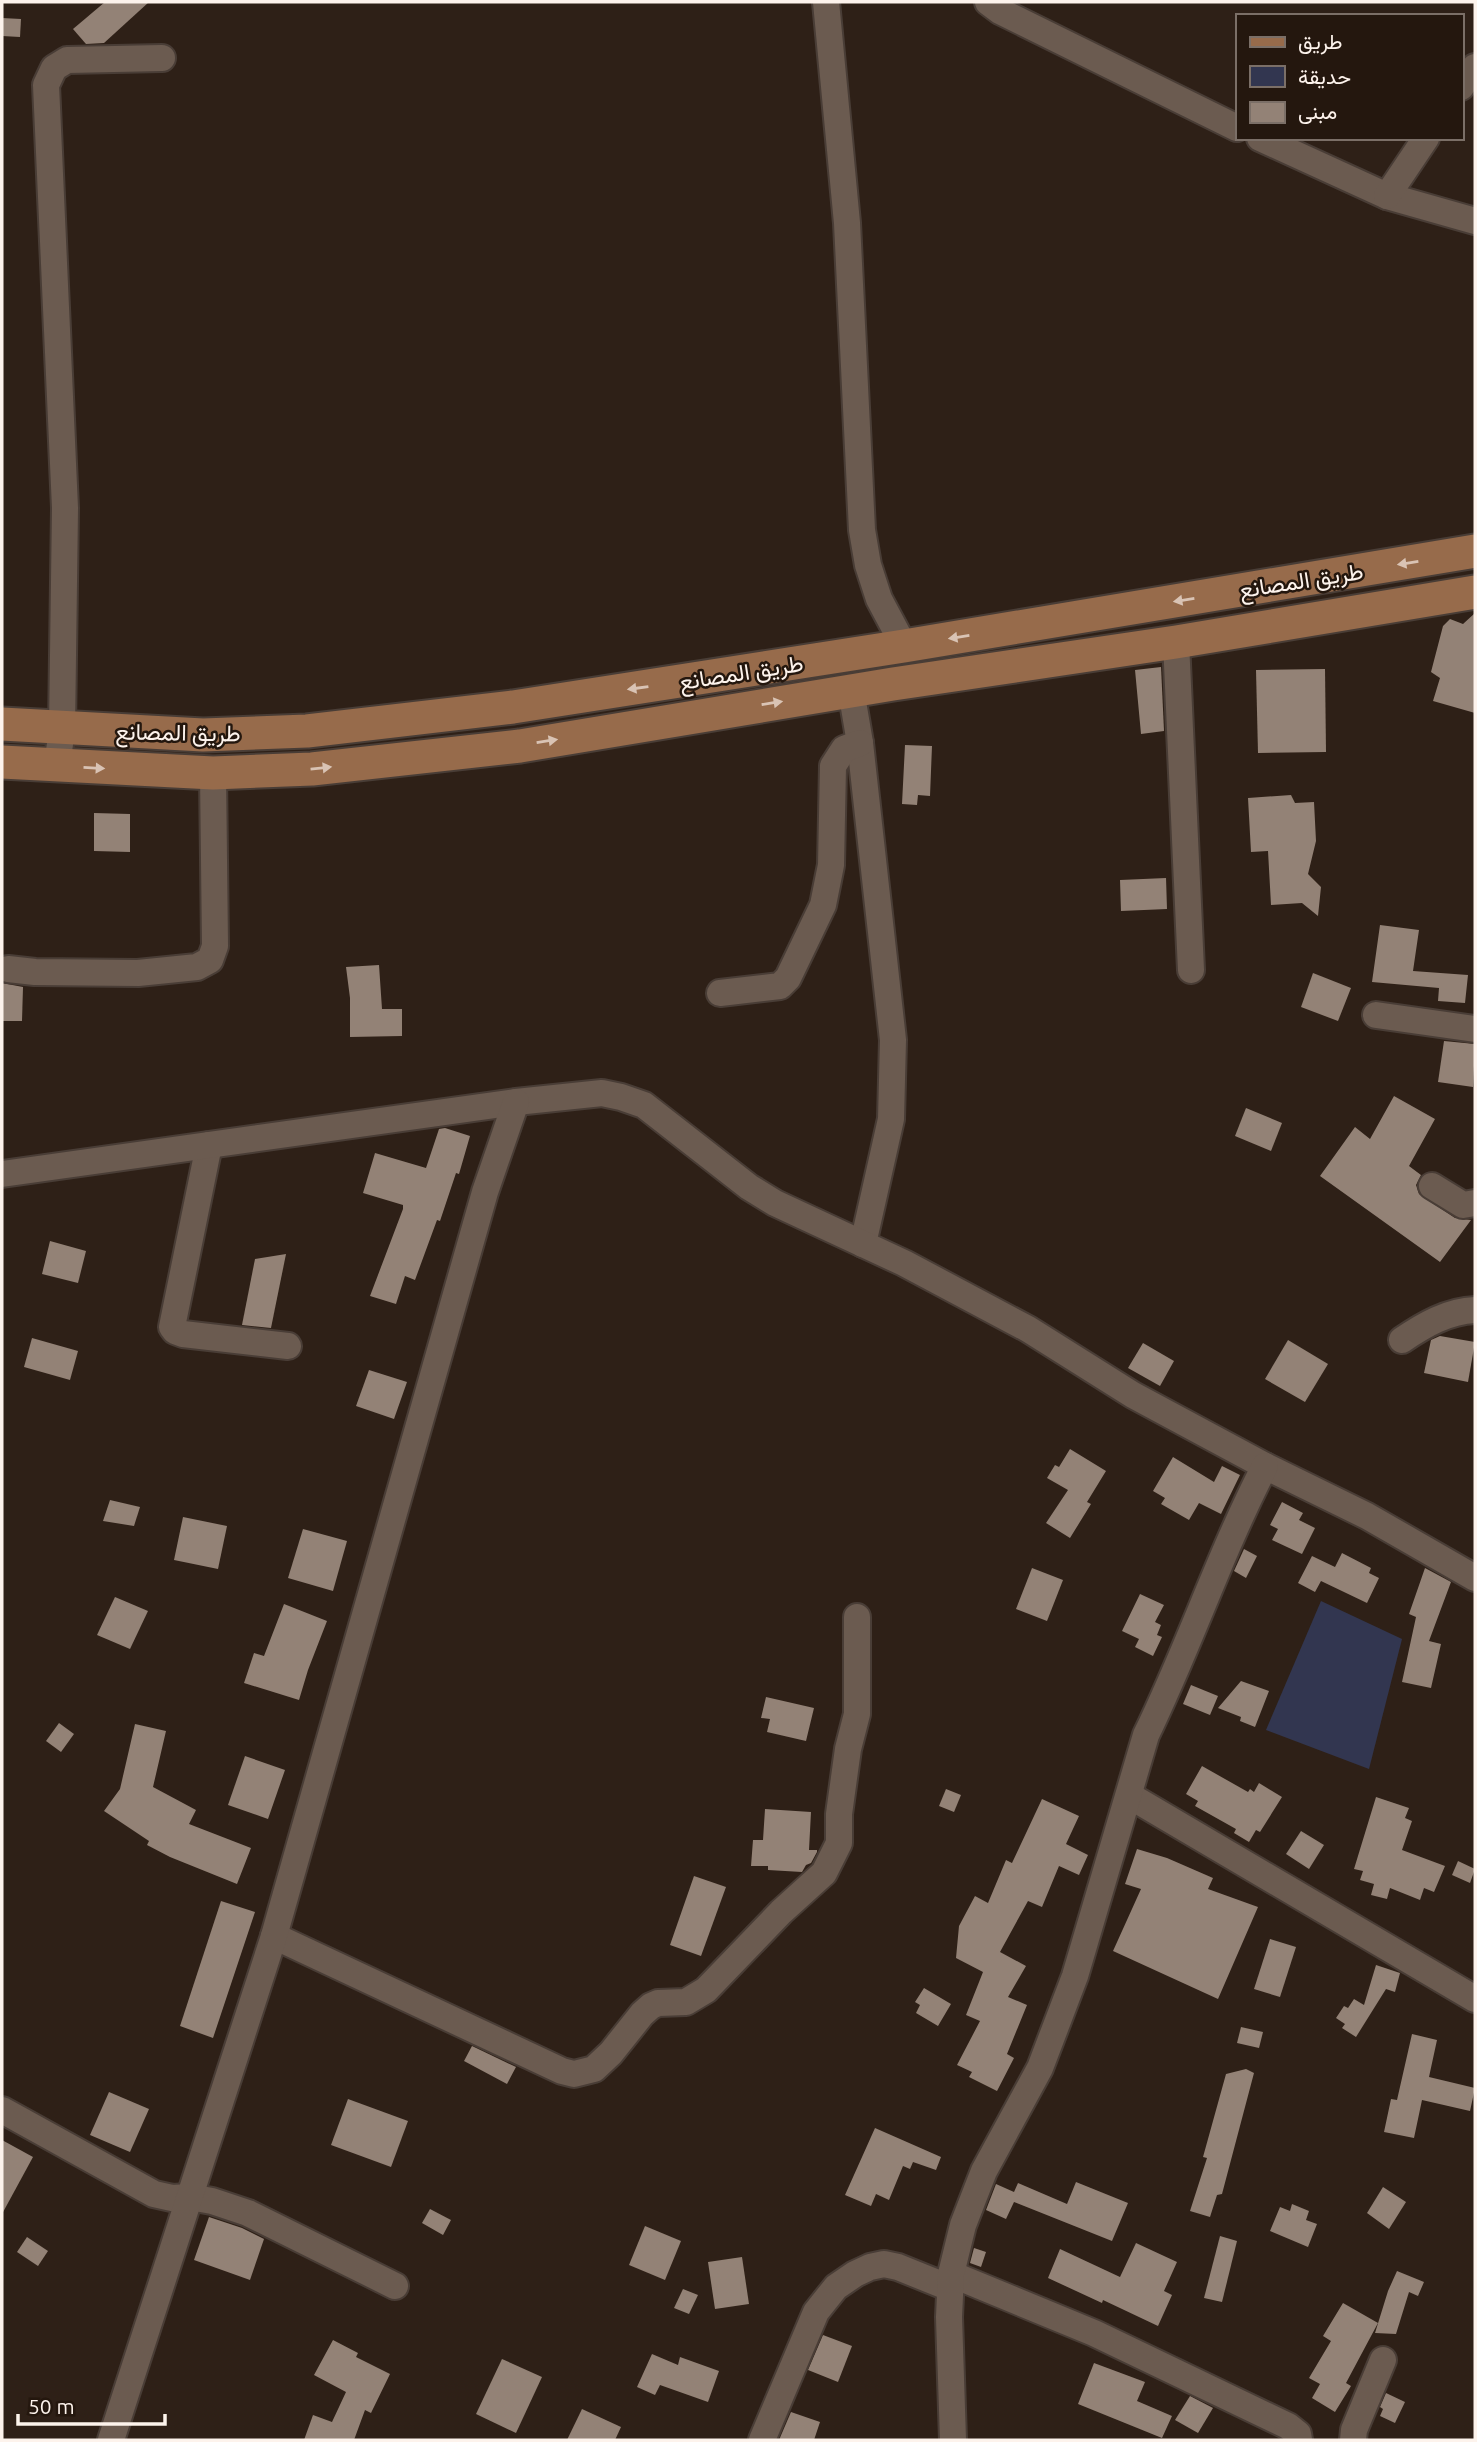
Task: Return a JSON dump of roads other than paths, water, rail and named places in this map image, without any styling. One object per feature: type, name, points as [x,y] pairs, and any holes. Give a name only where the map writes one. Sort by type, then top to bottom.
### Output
[{"type":"main road","name":"طريق المصانع","points":[[2,724],[203,735],[307,730],[513,707],[904,646],[1475,551]]},
{"type":"main road","name":"طريق المصانع","points":[[2,762],[213,773],[312,769],[520,746],[851,690],[1176,642],[1475,592]]},
{"type":"street","points":[[825,2],[846,223],[862,530],[868,565],[879,598],[904,646]]},
{"type":"street","points":[[988,2],[1000,11],[1236,128]]},
{"type":"street","points":[[57,766],[62,729],[65,508],[46,85],[54,68],[67,60],[162,58]]},
{"type":"street","points":[[1463,84],[1475,67]]},
{"type":"street","points":[[1264,140],[1387,196],[1475,221]]},
{"type":"street","points":[[1387,196],[1425,140]]},
{"type":"street","points":[[1176,642],[1191,970]]},
{"type":"street","points":[[851,690],[860,743],[893,1040],[891,1119],[863,1244]]},
{"type":"street","points":[[720,993],[780,986],[788,978],[823,905],[831,865],[834,766],[844,749],[860,743]]},
{"type":"street","points":[[8,969],[35,972],[138,973],[197,967],[210,960],[215,946],[213,773]]},
{"type":"street","points":[[1376,1015],[1475,1029]]},
{"type":"street","points":[[2,1174],[516,1102],[602,1093],[644,1105],[749,1187],[809,1220],[904,1263],[1028,1329],[1133,1395],[1265,1466],[1367,1516],[1475,1578]]},
{"type":"street","points":[[111,2440],[274,1936],[485,1192],[516,1102]]},
{"type":"street","points":[[209,1145],[172,1327],[183,1334],[288,1346]]},
{"type":"street","points":[[1432,1186],[1463,1205],[1475,1203]]},
{"type":"street","points":[[1402,1340],[1429,1322],[1465,1310],[1475,1310]]},
{"type":"street","points":[[953,2440],[949,2317],[951,2281],[963,2225],[984,2171],[1040,2068],[1075,1976],[1146,1735],[1164,1698],[1237,1520],[1265,1466]]},
{"type":"street","points":[[274,1936],[562,2071],[573,2074],[594,2069],[651,2006],[658,2003],[686,2002],[706,1990],[781,1912],[824,1873],[839,1843],[848,1749],[857,1714],[857,1617]]},
{"type":"street","points":[[1130,1796],[1475,1999]]},
{"type":"street","points":[[2,2110],[155,2193],[172,2198],[190,2197],[212,2201],[248,2213],[395,2286]]},
{"type":"street","points":[[762,2440],[816,2312],[836,2287],[862,2270],[884,2264],[951,2281],[1107,2339],[1288,2427],[1298,2434],[1299,2440]]},
{"type":"street","points":[[1353,2440],[1354,2430],[1383,2360]]}]
